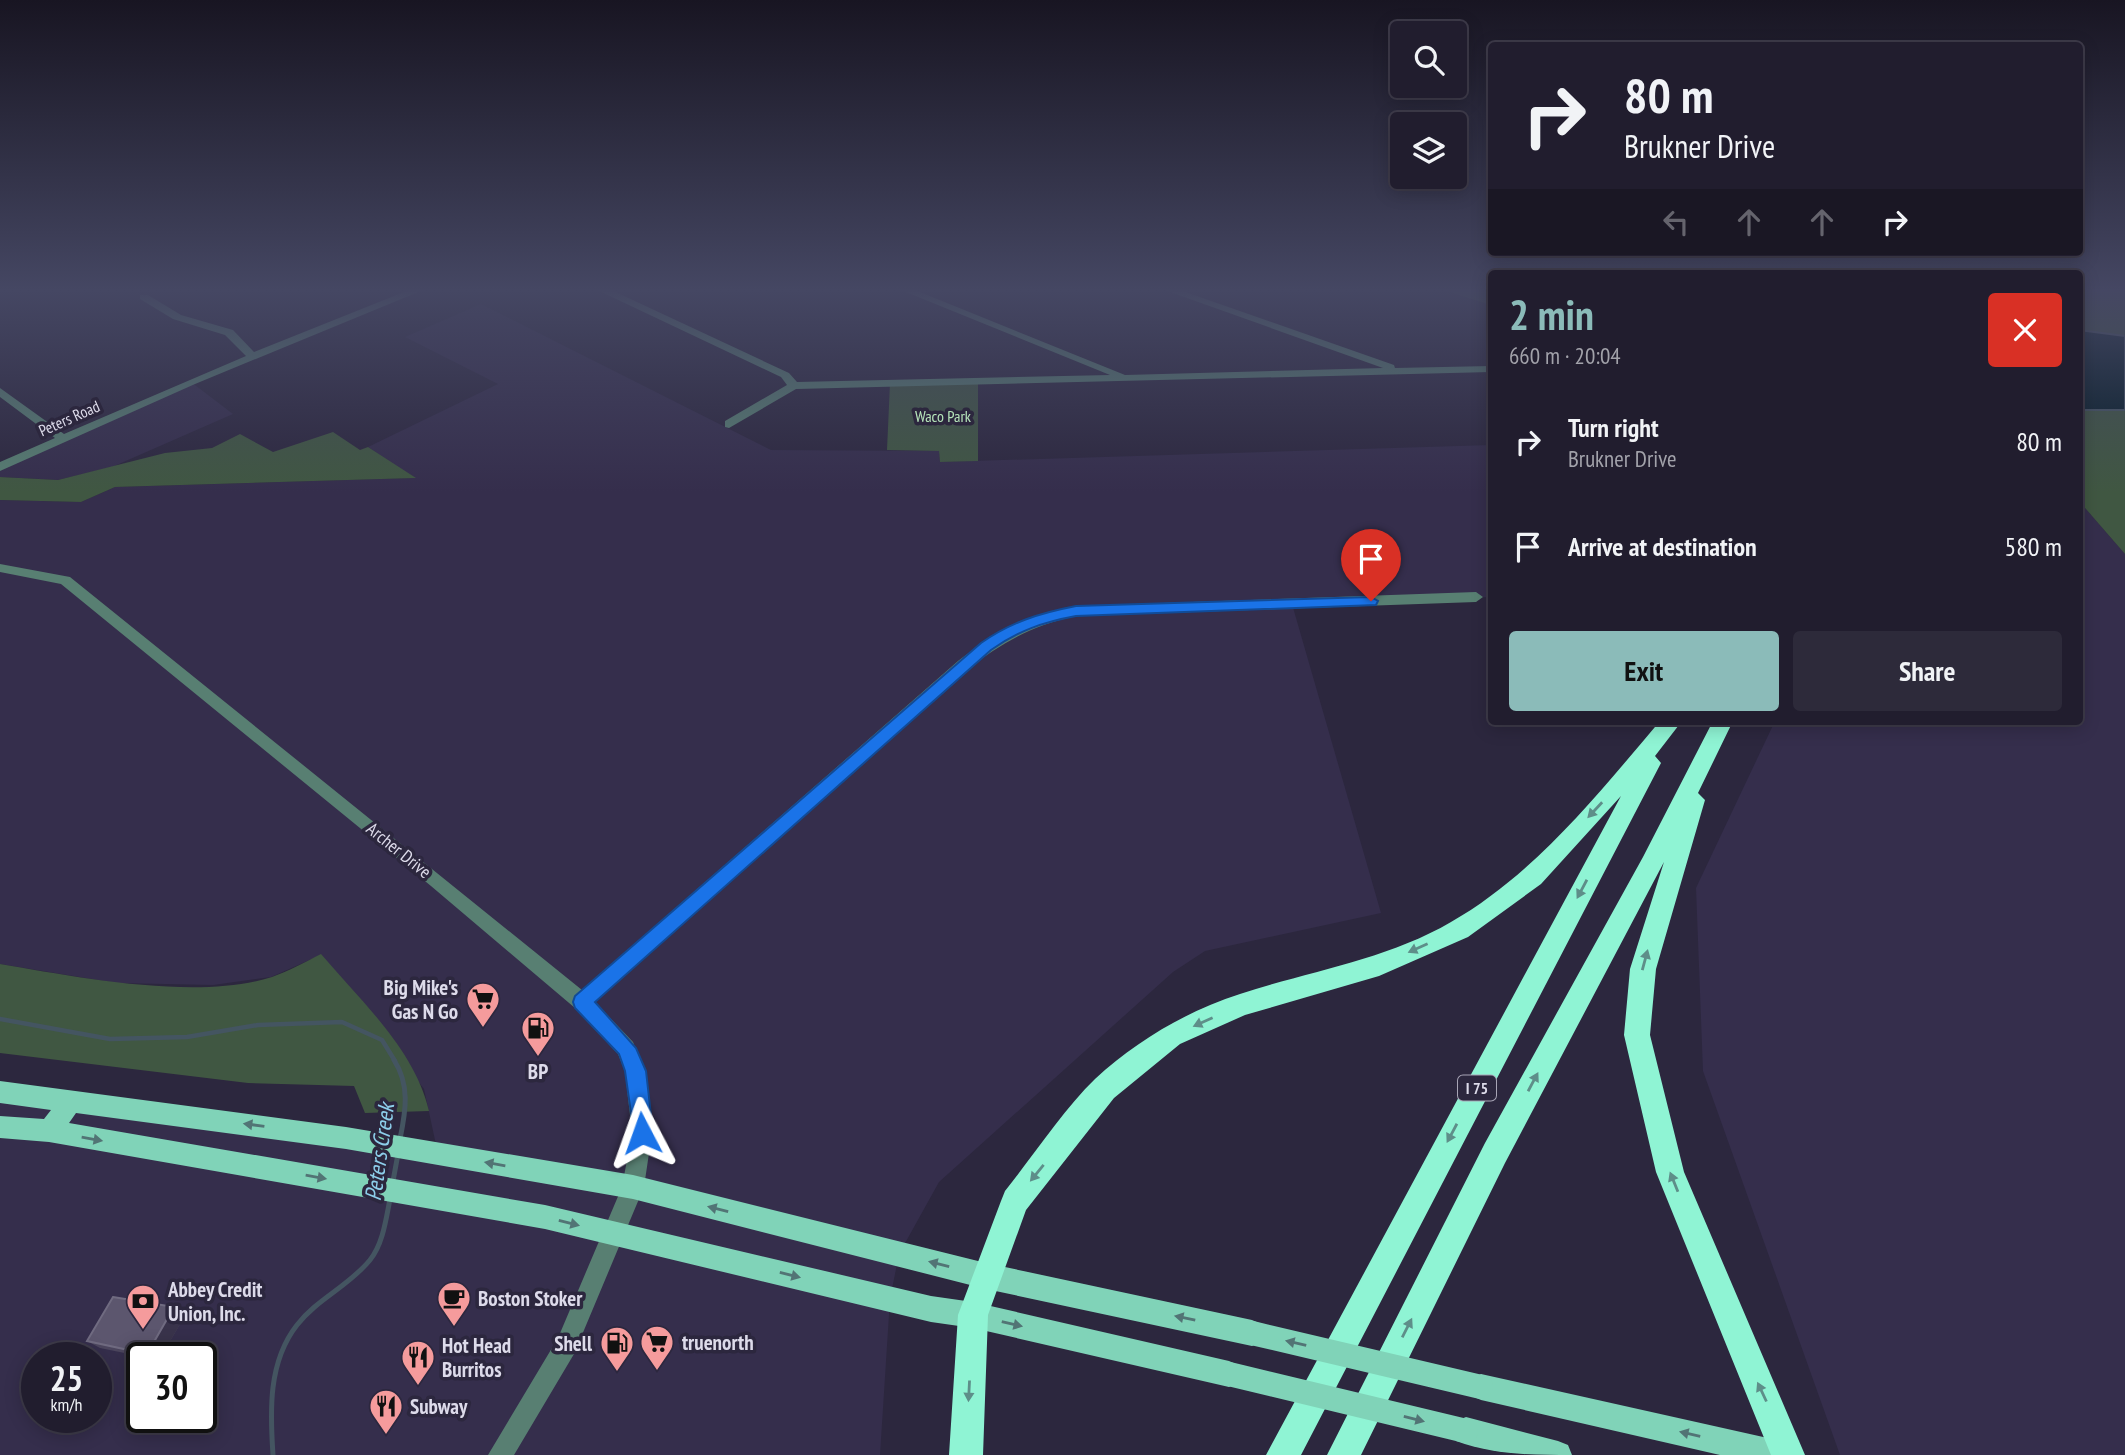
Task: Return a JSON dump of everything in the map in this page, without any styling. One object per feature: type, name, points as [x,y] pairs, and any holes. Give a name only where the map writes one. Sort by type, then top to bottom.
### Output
[{"type":"highway","points":[[967,1455],[973,1315],[986,1276],[1015,1201],[1104,1089],[1171,1036],[1240,1005],[1379,965],[1458,930],[1533,877],[1623,780],[1669,725]]},
{"type":"highway","name":"I 75","points":[[1283,1455],[1670,725]]},
{"type":"highway","points":[[1718,730],[1643,969],[1637,1035],[1670,1172],[1788,1455]]},
{"type":"highway","name":"I 75","points":[[1344,1455],[1495,1153],[1651,864],[1718,730]]},
{"type":"main road","points":[[0,1092],[346,1138],[633,1187],[986,1276],[1252,1333],[1781,1455]]},
{"type":"main road","points":[[49,1131],[71,1101]]},
{"type":"main road","points":[[0,1127],[49,1131],[545,1217],[931,1309],[973,1315],[1229,1374],[1558,1455]]},
{"type":"street","points":[[744,356],[785,375],[794,386]]},
{"type":"street","points":[[1073,356],[1127,377]]},
{"type":"street","points":[[1359,356],[1399,370]]},
{"type":"street","name":"Peters Road","points":[[0,467],[252,357]]},
{"type":"street","points":[[729,424],[794,386],[1488,369]]},
{"type":"street","points":[[3,398],[62,438]]},
{"type":"street","name":"Archer Drive","points":[[0,568],[65,580],[438,881],[582,1002],[626,1048],[635,1071],[642,1133],[633,1187],[566,1346],[500,1455]]},
{"type":"street","points":[[582,1002],[962,665],[1006,632],[1038,618],[1076,611],[1476,597]]},
{"type":"shaded area","points":[[442,356],[584,356],[771,450],[939,451],[940,462],[1488,445],[1488,597],[1292,604],[1381,913],[1205,951],[1173,972],[939,1182],[899,1254],[890,1299],[880,1455],[0,1455],[0,1092],[438,1154],[424,1089],[321,955],[271,977],[213,985],[116,983],[0,964],[0,500],[81,502],[115,487],[414,478],[368,447],[498,384]]},
{"type":"shaded area","points":[[191,382],[233,414],[112,467],[58,480],[0,477],[0,467]]},
{"type":"shaded area","points":[[2083,506],[2125,554],[2125,1455],[1840,1455],[1703,1071],[1696,888],[1773,725],[2083,725]]},
{"type":"green space","name":"Waco Park","points":[[978,381],[978,461],[940,462],[939,451],[887,450],[890,383]]},
{"type":"green space","points":[[2083,410],[2125,410],[2125,554],[2083,506]]},
{"type":"green space","points":[[333,432],[360,450],[368,447],[416,478],[115,487],[81,502],[0,500],[0,477],[58,480],[165,453],[212,448],[240,434],[273,452]]},
{"type":"green space","points":[[321,954],[385,1027],[399,1047],[412,1067],[429,1111],[365,1113],[354,1086],[248,1083],[0,1053],[0,964],[100,980],[173,987],[209,987],[242,984],[272,977]]},
{"type":"water","points":[[2083,356],[2125,356],[2125,410],[2083,410]]},
{"type":"building","name":"Abbey Credit Union, Inc.","points":[[113,1297],[174,1307],[154,1342],[126,1342],[126,1349],[112,1346],[112,1342],[87,1341]]},
{"type":"waterway","name":"Peters Creek","points":[[0,1019],[110,1039],[187,1037],[258,1025],[342,1022],[382,1040],[395,1061]]},
{"type":"waterway","name":"Peters Creek","points":[[394,1060],[405,1088],[400,1139]]},
{"type":"waterway","name":"Peters Creek","points":[[393,1181],[398,1154]]},
{"type":"waterway","name":"Peters Creek","points":[[273,1455],[273,1387],[288,1339],[305,1316],[370,1260],[381,1239],[390,1199]]},
{"type":"place","name":"Big Mike's Gas N Go","points":[[483,1029]]},
{"type":"place","name":"BP","points":[[538,1058]]},
{"type":"place","name":"Boston Stoker","points":[[454,1328]]},
{"type":"place","name":"Abbey Credit Union, Inc.","points":[[143,1331]]},
{"type":"place","name":"truenorth","points":[[657,1372]]},
{"type":"place","name":"Shell","points":[[617,1373]]},
{"type":"place","name":"Hot Head Burritos","points":[[418,1387]]},
{"type":"place","name":"Subway","points":[[386,1436]]},
{"type":"route","points":[[642,1133],[641,1105],[635,1071],[626,1048],[610,1028],[582,1002],[986,646],[1006,632],[1038,618],[1076,611],[1371,601]]}]
